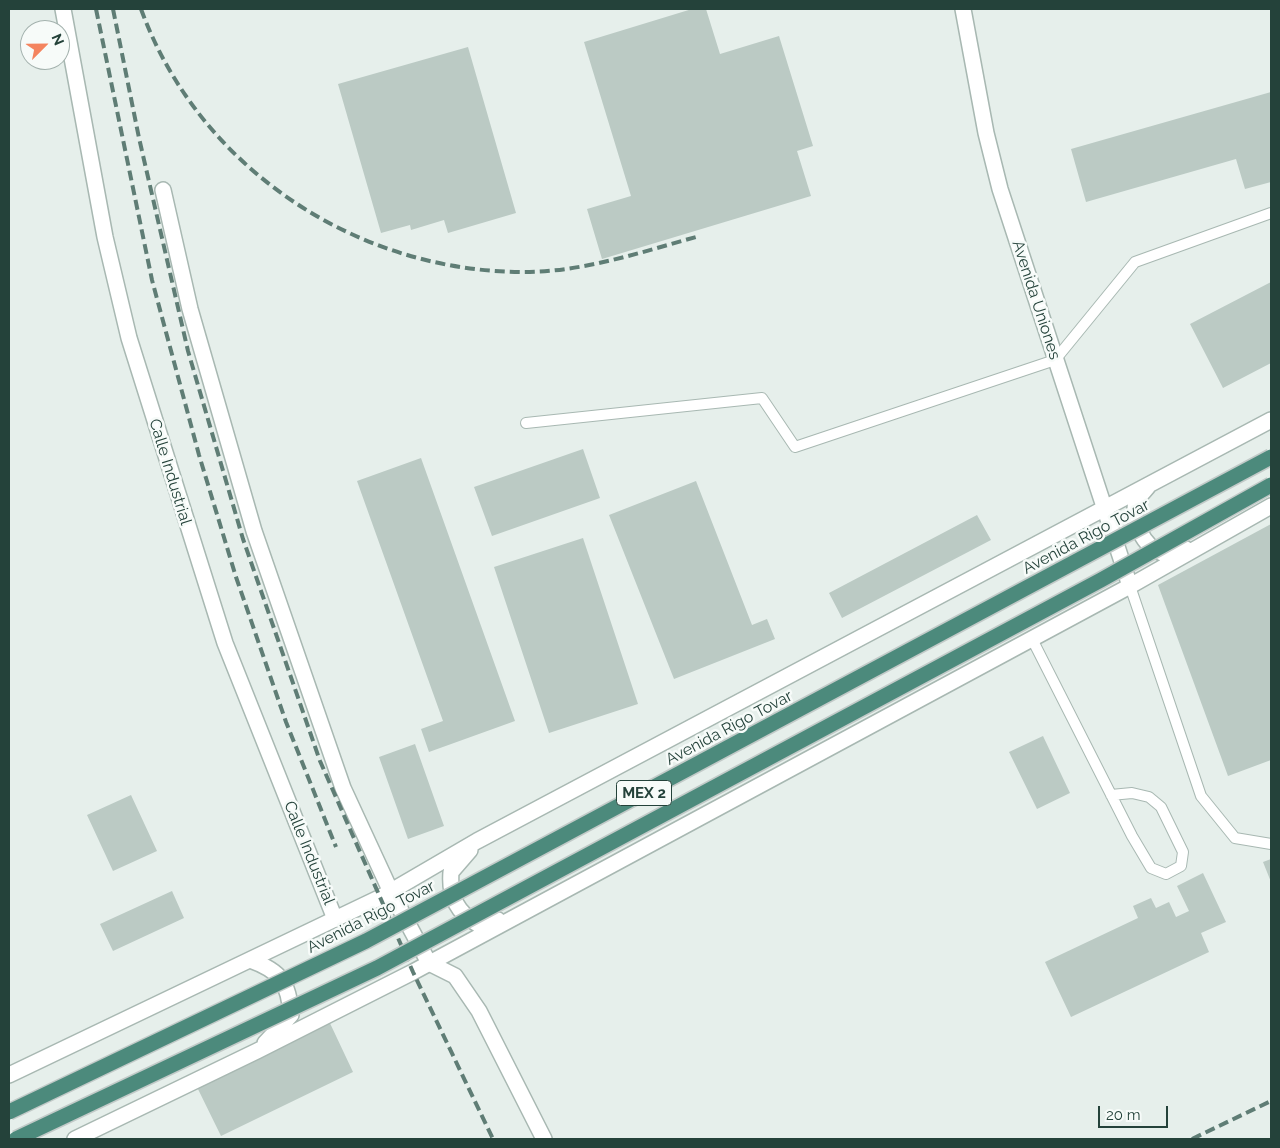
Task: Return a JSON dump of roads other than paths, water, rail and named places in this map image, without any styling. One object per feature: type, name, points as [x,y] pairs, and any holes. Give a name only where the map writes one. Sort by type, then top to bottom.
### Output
[{"type":"highway","name":"Avenida Rigo Tovar","points":[[9,1112],[366,941],[1271,456]]},
{"type":"highway","name":"MEX 2","points":[[16,1139],[377,968],[1101,580],[1271,485]]},
{"type":"street","name":"Calle Industrial","points":[[63,9],[105,237],[129,338],[225,643],[336,919]]},
{"type":"street","name":"Avenida Uniones","points":[[963,9],[986,134],[1000,189],[1130,586]]},
{"type":"street","points":[[163,190],[190,309],[254,531],[343,788],[391,892],[429,963],[455,976],[479,1011],[544,1139]]},
{"type":"street","name":"Avenida Rigo Tovar","points":[[9,1075],[391,892],[477,841],[1271,420]]},
{"type":"street","points":[[1152,482],[1137,501],[1135,513],[1143,538],[1152,547],[1164,553],[1197,547]]},
{"type":"street","points":[[74,1139],[256,1051],[429,963],[1130,586],[1271,506]]},
{"type":"street","points":[[477,841],[451,872],[452,898],[458,910],[467,919],[479,925],[518,915]]},
{"type":"street","points":[[250,960],[271,967],[283,980],[290,997],[291,1015],[256,1051]]},
{"type":"lane","points":[[526,422],[762,398],[795,447],[1014,376],[1056,360],[1135,262],[1271,213]]},
{"type":"lane","points":[[1130,586],[1201,796],[1235,838],[1271,844]]},
{"type":"lane","points":[[1032,638],[1112,795],[1151,868],[1166,874],[1180,866],[1183,852],[1161,807],[1149,797],[1132,793],[1112,795]]},
{"type":"railway","points":[[96,9],[152,280],[199,455],[236,577],[286,722],[336,847]]},
{"type":"railway","points":[[113,9],[139,138],[188,351],[243,539],[320,761],[413,972],[493,1139]]},
{"type":"railway","points":[[141,9],[167,65],[201,116],[242,161],[289,199],[341,229],[398,252],[457,267],[519,272],[587,266],[696,237]]},
{"type":"railway","points":[[1192,1139],[1271,1101]]}]
